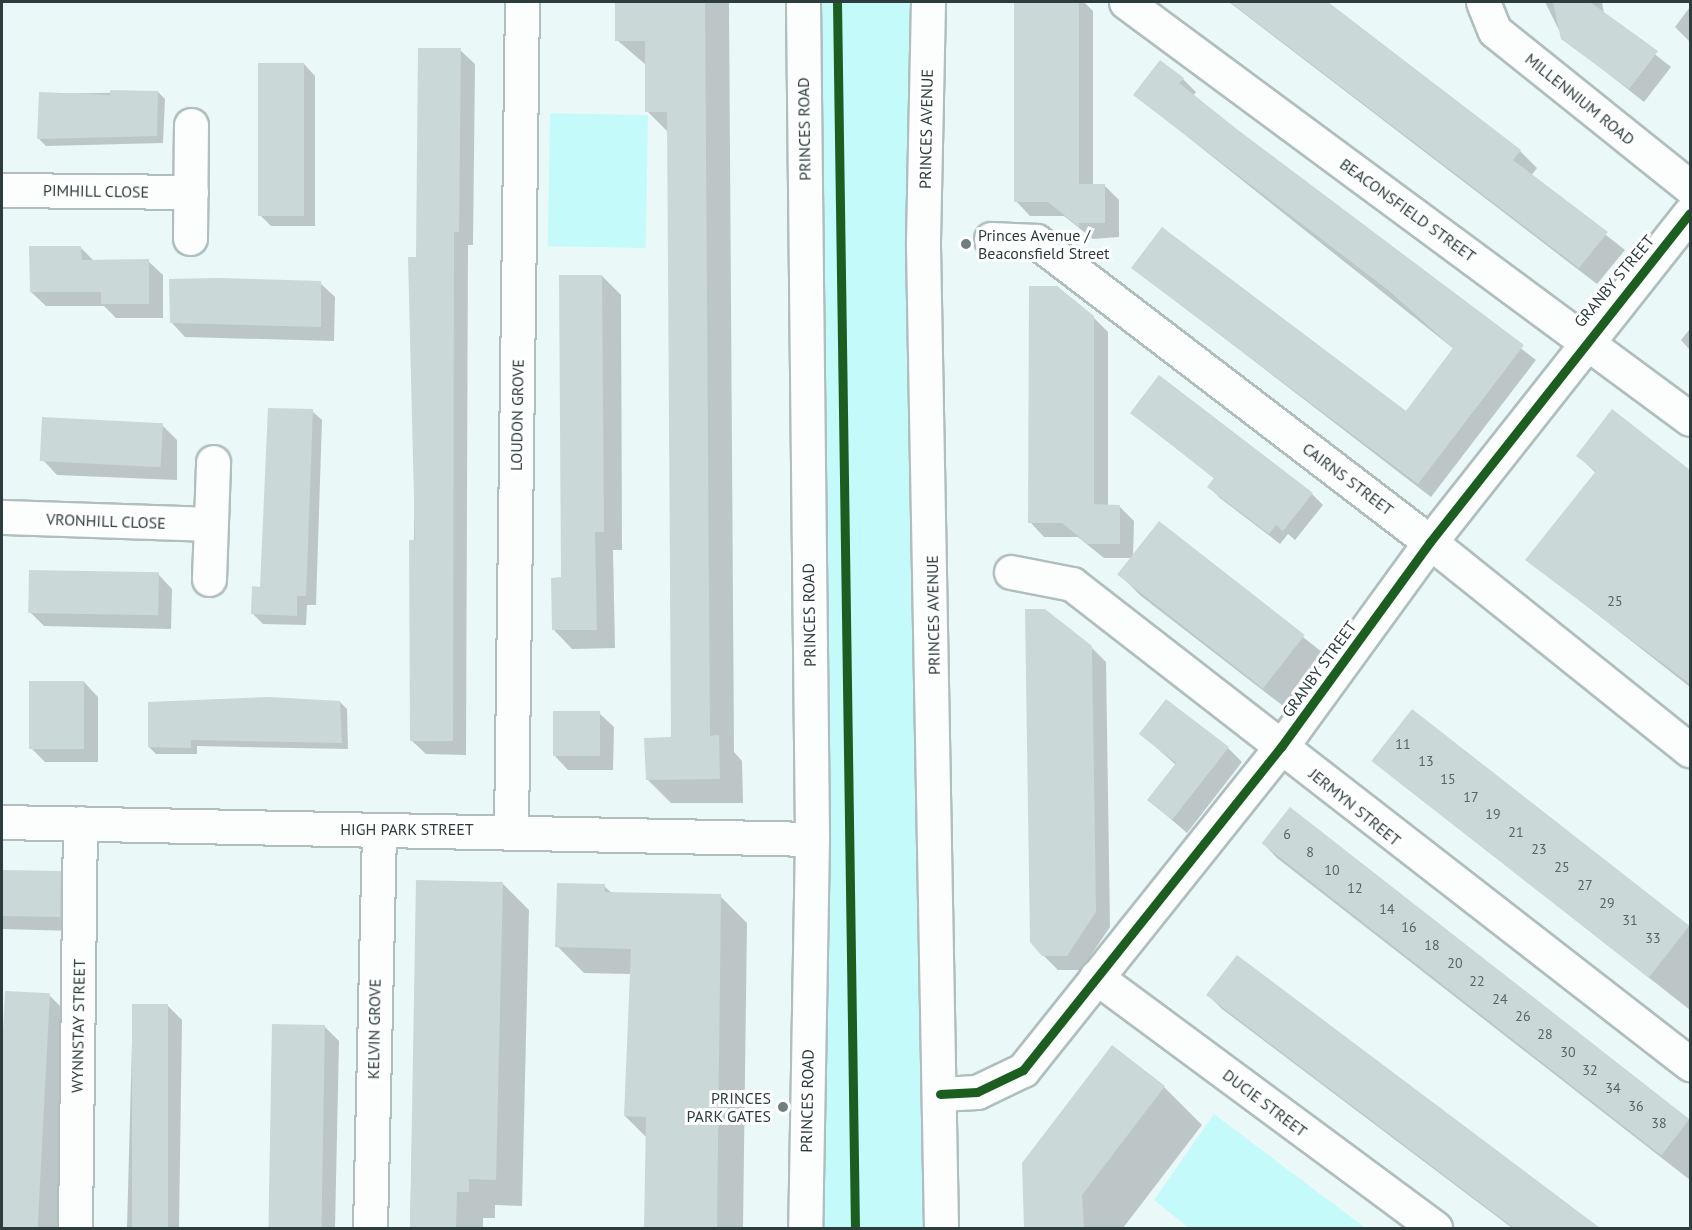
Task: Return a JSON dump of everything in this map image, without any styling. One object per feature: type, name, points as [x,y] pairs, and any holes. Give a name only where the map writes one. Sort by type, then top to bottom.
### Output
[{"type":"street","name":"LOUDON GROVE","points":[[511,830],[522,2]]},
{"type":"street","name":"PRINCES ROAD","points":[[803,2],[812,840],[805,1228]]},
{"type":"street","name":"PRINCES AVENUE","points":[[928,2],[923,246],[941,1228]]},
{"type":"street","name":"BEACONSFIELD STREET","points":[[1126,2],[1690,419]]},
{"type":"street","name":"MILLENNIUM ROAD","points":[[1483,2],[1495,31],[1690,187]]},
{"type":"street","points":[[190,238],[191,125]]},
{"type":"street","name":"PIMHILL CLOSE","points":[[2,190],[191,192]]},
{"type":"street","name":"GRANBY STREET","points":[[940,1094],[977,1092],[1023,1070],[1281,747],[1430,542],[1585,340],[1690,213]]},
{"type":"street","name":"CAIRNS STREET","points":[[991,239],[1036,241],[1430,542],[1690,750]]},
{"type":"street","points":[[209,579],[213,462]]},
{"type":"street","name":"VRONHILL CLOSE","points":[[2,517],[210,524]]},
{"type":"street","name":"JERMYN STREET","points":[[1011,572],[1072,584],[1690,1064]]},
{"type":"street","name":"HIGH PARK STREET","points":[[2,822],[379,830],[511,830],[812,840]]},
{"type":"street","name":"WYNNSTAY STREET","points":[[75,1228],[80,823]]},
{"type":"street","name":"KELVIN GROVE","points":[[370,1228],[379,830]]},
{"type":"street","name":"DUCIE STREET","points":[[1096,976],[1435,1228]]},
{"type":"shaded area","points":[[803,2],[928,2],[928,1228],[803,1228]]},
{"type":"shaded area","points":[[550,113],[648,115],[646,248],[548,246]]},
{"type":"shaded area","points":[[1214,1114],[1366,1228],[1189,1228],[1154,1200]]},
{"type":"building","points":[[615,2],[705,2],[710,736],[719,735],[720,779],[646,780],[644,738],[671,737],[667,112],[645,112],[645,41],[615,41]]},
{"type":"building","points":[[1014,2],[1079,2],[1079,184],[1105,184],[1105,223],[1079,223],[1079,227],[1048,202],[1014,202]]},
{"type":"building","points":[[1230,2],[1328,2],[1521,150],[1513,160],[1608,232],[1579,268]]},
{"type":"building","points":[[1553,2],[1590,2],[1658,51],[1629,89],[1561,39]]},
{"type":"building","points":[[418,48],[461,48],[459,232],[454,232],[453,741],[410,741],[409,540],[415,540],[408,257],[416,257]]},
{"type":"building","points":[[1160,60],[1184,78],[1179,83],[1238,130],[1524,345],[1418,484],[1131,268],[1162,227],[1406,411],[1453,348],[1388,290],[1133,95]]},
{"type":"building","points":[[258,63],[304,63],[304,216],[258,216]]},
{"type":"building","points":[[110,90],[158,91],[157,136],[37,139],[39,92],[110,95]]},
{"type":"building","points":[[29,246],[81,246],[82,260],[149,259],[149,304],[101,304],[101,292],[30,292]]},
{"type":"building","points":[[559,275],[602,275],[604,532],[595,532],[597,630],[552,630],[551,578],[561,577]]},
{"type":"building","points":[[169,279],[321,281],[321,327],[170,323]]},
{"type":"building","points":[[1029,286],[1057,286],[1094,316],[1094,504],[1120,505],[1120,544],[1088,544],[1062,523],[1028,523]]},
{"type":"building","points":[[1159,375],[1313,493],[1283,531],[1276,525],[1269,534],[1207,487],[1214,478],[1130,413]]},
{"type":"building","points":[[268,408],[313,409],[306,596],[297,596],[297,616],[251,614],[252,586],[260,587]]},
{"type":"building","points":[[1612,409],[1690,470],[1690,684],[1525,560],[1596,471],[1576,456]]},
{"type":"building","points":[[42,417],[163,423],[161,467],[40,461]]},
{"type":"building","points":[[1159,521],[1305,635],[1263,688],[1117,575]]},
{"type":"building","points":[[29,570],[159,572],[158,615],[28,613]]},
{"type":"building","points":[[1025,609],[1045,609],[1092,646],[1096,912],[1067,956],[1042,956],[1030,942]]},
{"type":"building","points":[[29,681],[84,681],[84,749],[29,749]]},
{"type":"building","points":[[269,697],[340,701],[342,743],[191,740],[191,748],[148,747],[148,702]]},
{"type":"building","points":[[1166,699],[1229,747],[1172,820],[1147,800],[1176,763],[1139,734]]},
{"type":"building","points":[[1412,709],[1689,926],[1649,978],[1371,761]]},
{"type":"building","points":[[553,711],[600,711],[600,756],[553,756]]},
{"type":"building","points":[[1290,807],[1690,1119],[1661,1155],[1262,843]]},
{"type":"building","points":[[2,870],[61,871],[60,917],[2,916]]},
{"type":"building","points":[[416,880],[503,882],[496,1180],[469,1179],[469,1192],[457,1192],[456,1228],[410,1228]]},
{"type":"building","points":[[557,883],[605,884],[605,892],[721,894],[717,1228],[644,1228],[646,1117],[624,1116],[631,949],[555,947]]},
{"type":"building","points":[[1237,955],[1600,1228],[1514,1228],[1206,995]]},
{"type":"building","points":[[5,991],[50,993],[38,1228],[2,1228],[2,1048]]},
{"type":"building","points":[[132,1004],[168,1004],[168,1228],[132,1228]]},
{"type":"building","points":[[272,1024],[325,1025],[321,1228],[268,1228]]},
{"type":"building","points":[[1112,1045],[1165,1086],[1082,1195],[1084,1228],[1024,1228],[1022,1163]]},
{"type":"cycle path","points":[[837,2],[855,1228]]},
{"type":"cycle path","points":[[940,1094],[977,1092],[1023,1070],[1281,747],[1430,542],[1690,213]]},
{"type":"place","name":"Princes Avenue / Beaconsfield Street","points":[[966,244]]},
{"type":"place","name":"PRINCES PARK GATES","points":[[783,1107]]}]
